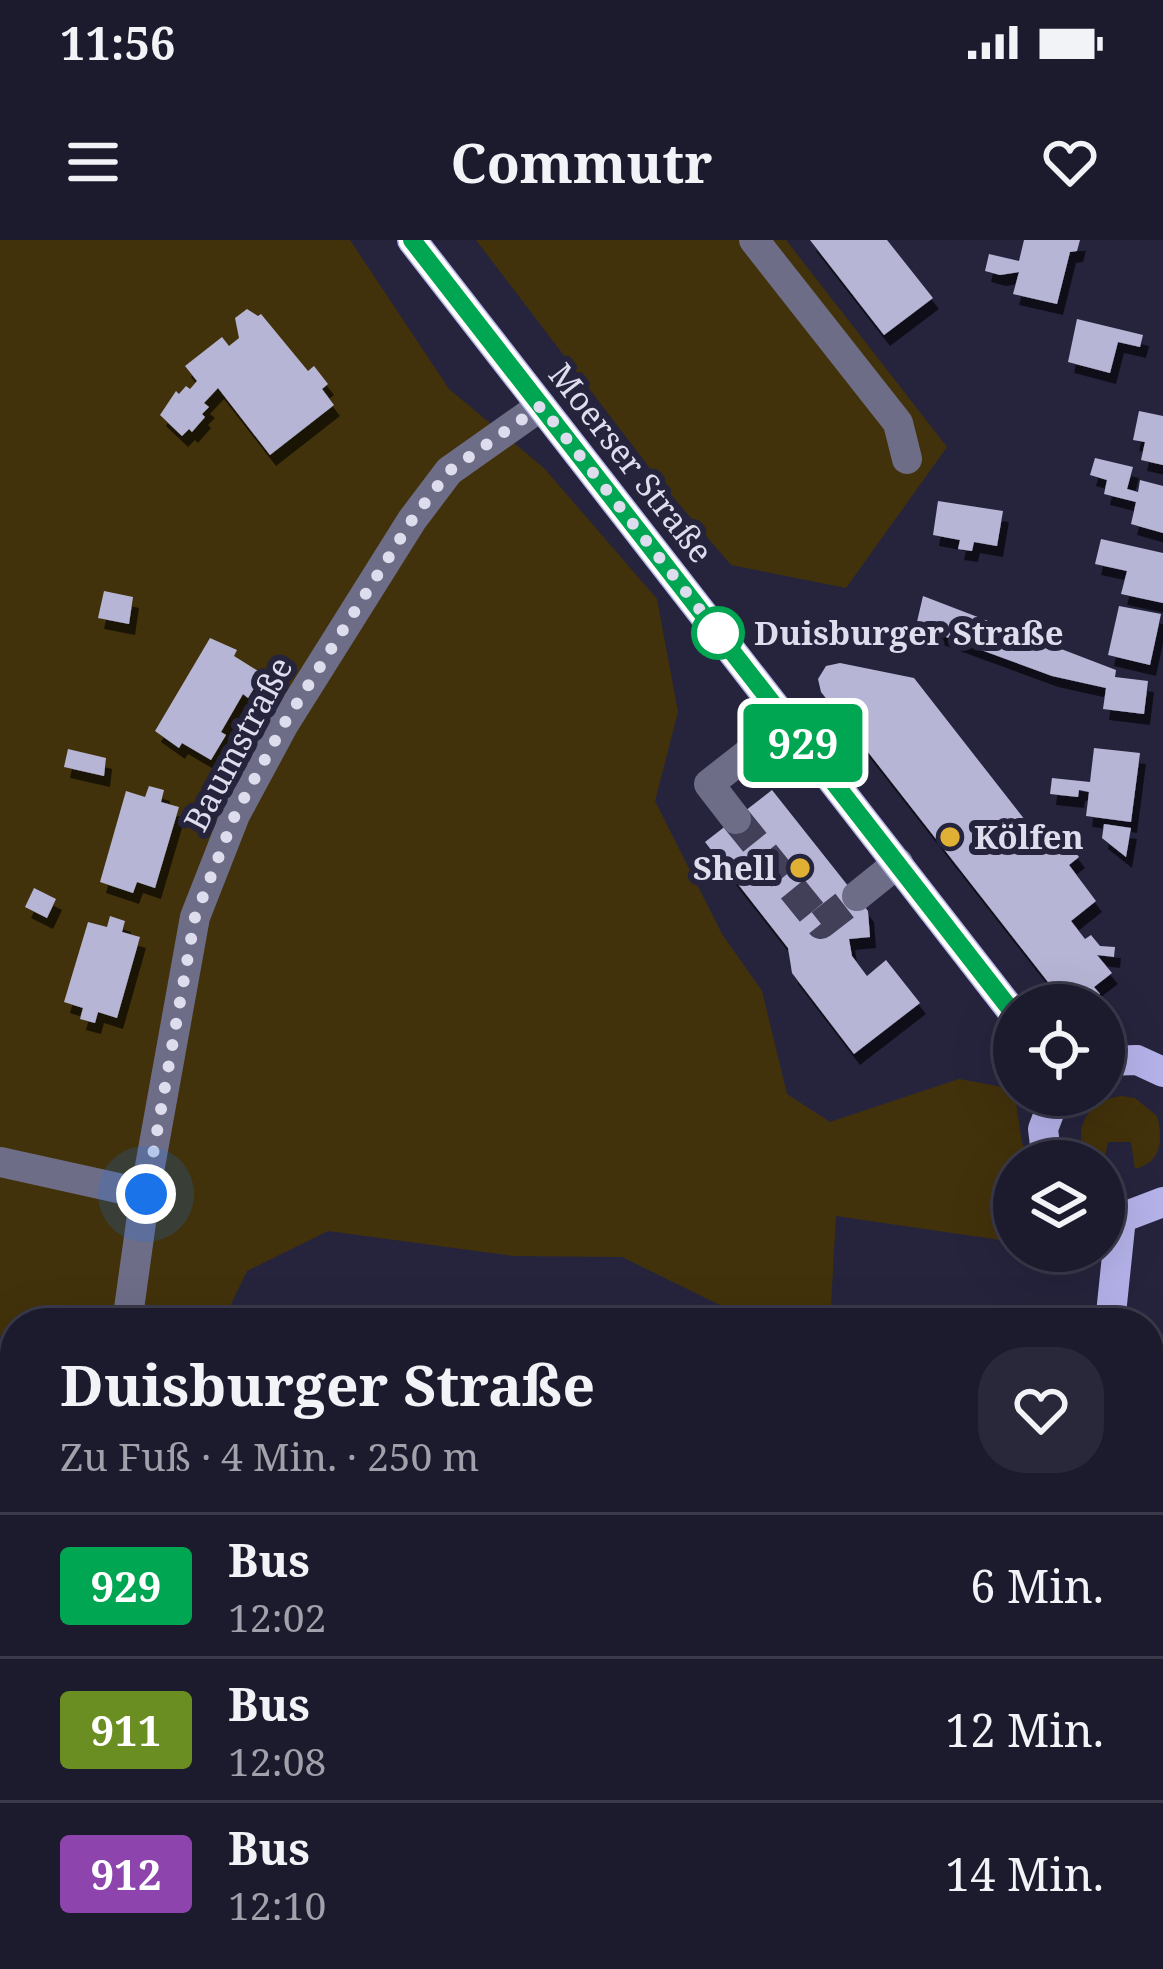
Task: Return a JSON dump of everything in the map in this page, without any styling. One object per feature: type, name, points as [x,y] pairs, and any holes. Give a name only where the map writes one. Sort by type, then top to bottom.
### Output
[{"type":"main road","name":"Moerser Straße","points":[[412,240],[993,987]]},
{"type":"main road","points":[[1125,1060],[1137,1060],[1163,1072]]},
{"type":"main road","points":[[1125,1213],[1163,1202]]},
{"type":"main road","points":[[1110,1308],[1111,1272]]},
{"type":"street","points":[[754,240],[898,423],[907,459]]},
{"type":"street","name":"Baumstraße","points":[[130,1308],[195,917],[235,815],[284,724],[412,520],[449,471],[541,406]]},
{"type":"street","points":[[736,818],[710,784],[787,723]]},
{"type":"street","points":[[857,896],[898,863]]},
{"type":"street","points":[[0,1162],[146,1194]]},
{"type":"shaded area","points":[[0,240],[350,240],[449,389],[544,468],[657,599],[678,712],[655,801],[722,934],[762,991],[787,1094],[830,1122],[959,1079],[993,1085],[993,1116],[1018,1116],[1022,1140],[993,1140],[993,1239],[836,1216],[831,1308],[726,1308],[622,1257],[513,1256],[328,1231],[247,1271],[229,1308],[0,1308]]},
{"type":"shaded area","points":[[476,240],[786,240],[947,447],[846,588],[731,565],[661,483]]},
{"type":"shaded area","points":[[1125,1097],[1135,1098],[1157,1116],[1160,1141],[1155,1155],[1135,1169],[1131,1142],[1081,1140],[1085,1119],[1125,1116]]},
{"type":"building","points":[[810,240],[887,240],[933,298],[884,335]]},
{"type":"building","points":[[1024,240],[1080,240],[1077,251],[1070,252],[1057,304],[1013,294],[1019,272],[985,271],[989,254],[1019,261]]},
{"type":"building","points":[[247,309],[261,314],[308,371],[314,366],[328,384],[322,389],[334,405],[270,455],[218,388],[204,403],[209,407],[202,414],[205,417],[192,432],[189,429],[182,436],[160,415],[176,391],[190,389],[197,381],[185,366],[222,337],[229,346],[239,338],[235,318]]},
{"type":"building","points":[[1077,319],[1143,335],[1140,347],[1118,342],[1110,373],[1068,362]]},
{"type":"building","points":[[1139,411],[1163,416],[1163,465],[1141,460],[1145,442],[1133,440]]},
{"type":"building","points":[[1095,458],[1133,467],[1127,489],[1138,492],[1140,480],[1163,486],[1163,533],[1131,524],[1136,502],[1104,494],[1107,480],[1090,475]]},
{"type":"building","points":[[938,501],[1003,511],[997,546],[974,542],[972,551],[958,549],[960,540],[933,535]]},
{"type":"building","points":[[1101,539],[1163,553],[1163,603],[1121,594],[1127,571],[1095,564]]},
{"type":"building","points":[[104,591],[133,597],[129,624],[98,618]]},
{"type":"building","points":[[923,596],[1116,670],[1115,677],[1148,681],[1144,714],[1103,709],[1106,688],[1052,676],[916,626]]},
{"type":"building","points":[[1119,606],[1161,614],[1150,665],[1108,655]]},
{"type":"building","points":[[210,638],[237,650],[234,656],[263,674],[248,698],[243,694],[211,760],[182,743],[179,748],[155,731]]},
{"type":"building","points":[[840,663],[914,678],[1032,829],[1031,836],[1042,838],[1056,827],[1079,857],[1069,865],[1096,901],[1071,921],[1085,939],[1091,935],[1100,946],[1115,947],[1114,957],[1097,955],[1112,973],[1098,984],[1050,984],[821,692],[818,679],[826,666]]},
{"type":"building","points":[[1094,748],[1140,753],[1131,822],[1086,816],[1089,792],[1079,790],[1078,797],[1050,794],[1052,778],[1090,782]]},
{"type":"building","points":[[68,749],[106,758],[104,776],[64,767]]},
{"type":"building","points":[[149,786],[164,790],[161,802],[179,807],[155,888],[137,882],[133,893],[100,882],[126,791],[145,797]]},
{"type":"building","points":[[772,790],[868,911],[870,937],[849,939],[852,956],[867,976],[886,960],[920,1003],[854,1054],[792,973],[788,948],[705,842]]},
{"type":"building","points":[[1104,824],[1131,828],[1126,857],[1102,838]]},
{"type":"building","points":[[34,888],[56,899],[47,918],[25,907]]},
{"type":"building","points":[[110,916],[125,921],[122,932],[140,937],[117,1018],[98,1012],[95,1023],[80,1019],[83,1008],[64,1002],[88,922],[107,927]]},
{"type":"tunnel","points":[[736,819],[821,924],[857,896]]},
{"type":"bus line","name":"929","points":[[412,240],[993,987]]},
{"type":"place","name":"Duisburger Straße","points":[[718,633]]},
{"type":"place","name":"Kölfen","points":[[950,837]]},
{"type":"place","name":"Shell","points":[[800,868]]},
{"type":"route","points":[[146,1194],[195,917],[235,815],[284,724],[412,520],[449,471],[541,406],[718,633]]}]
